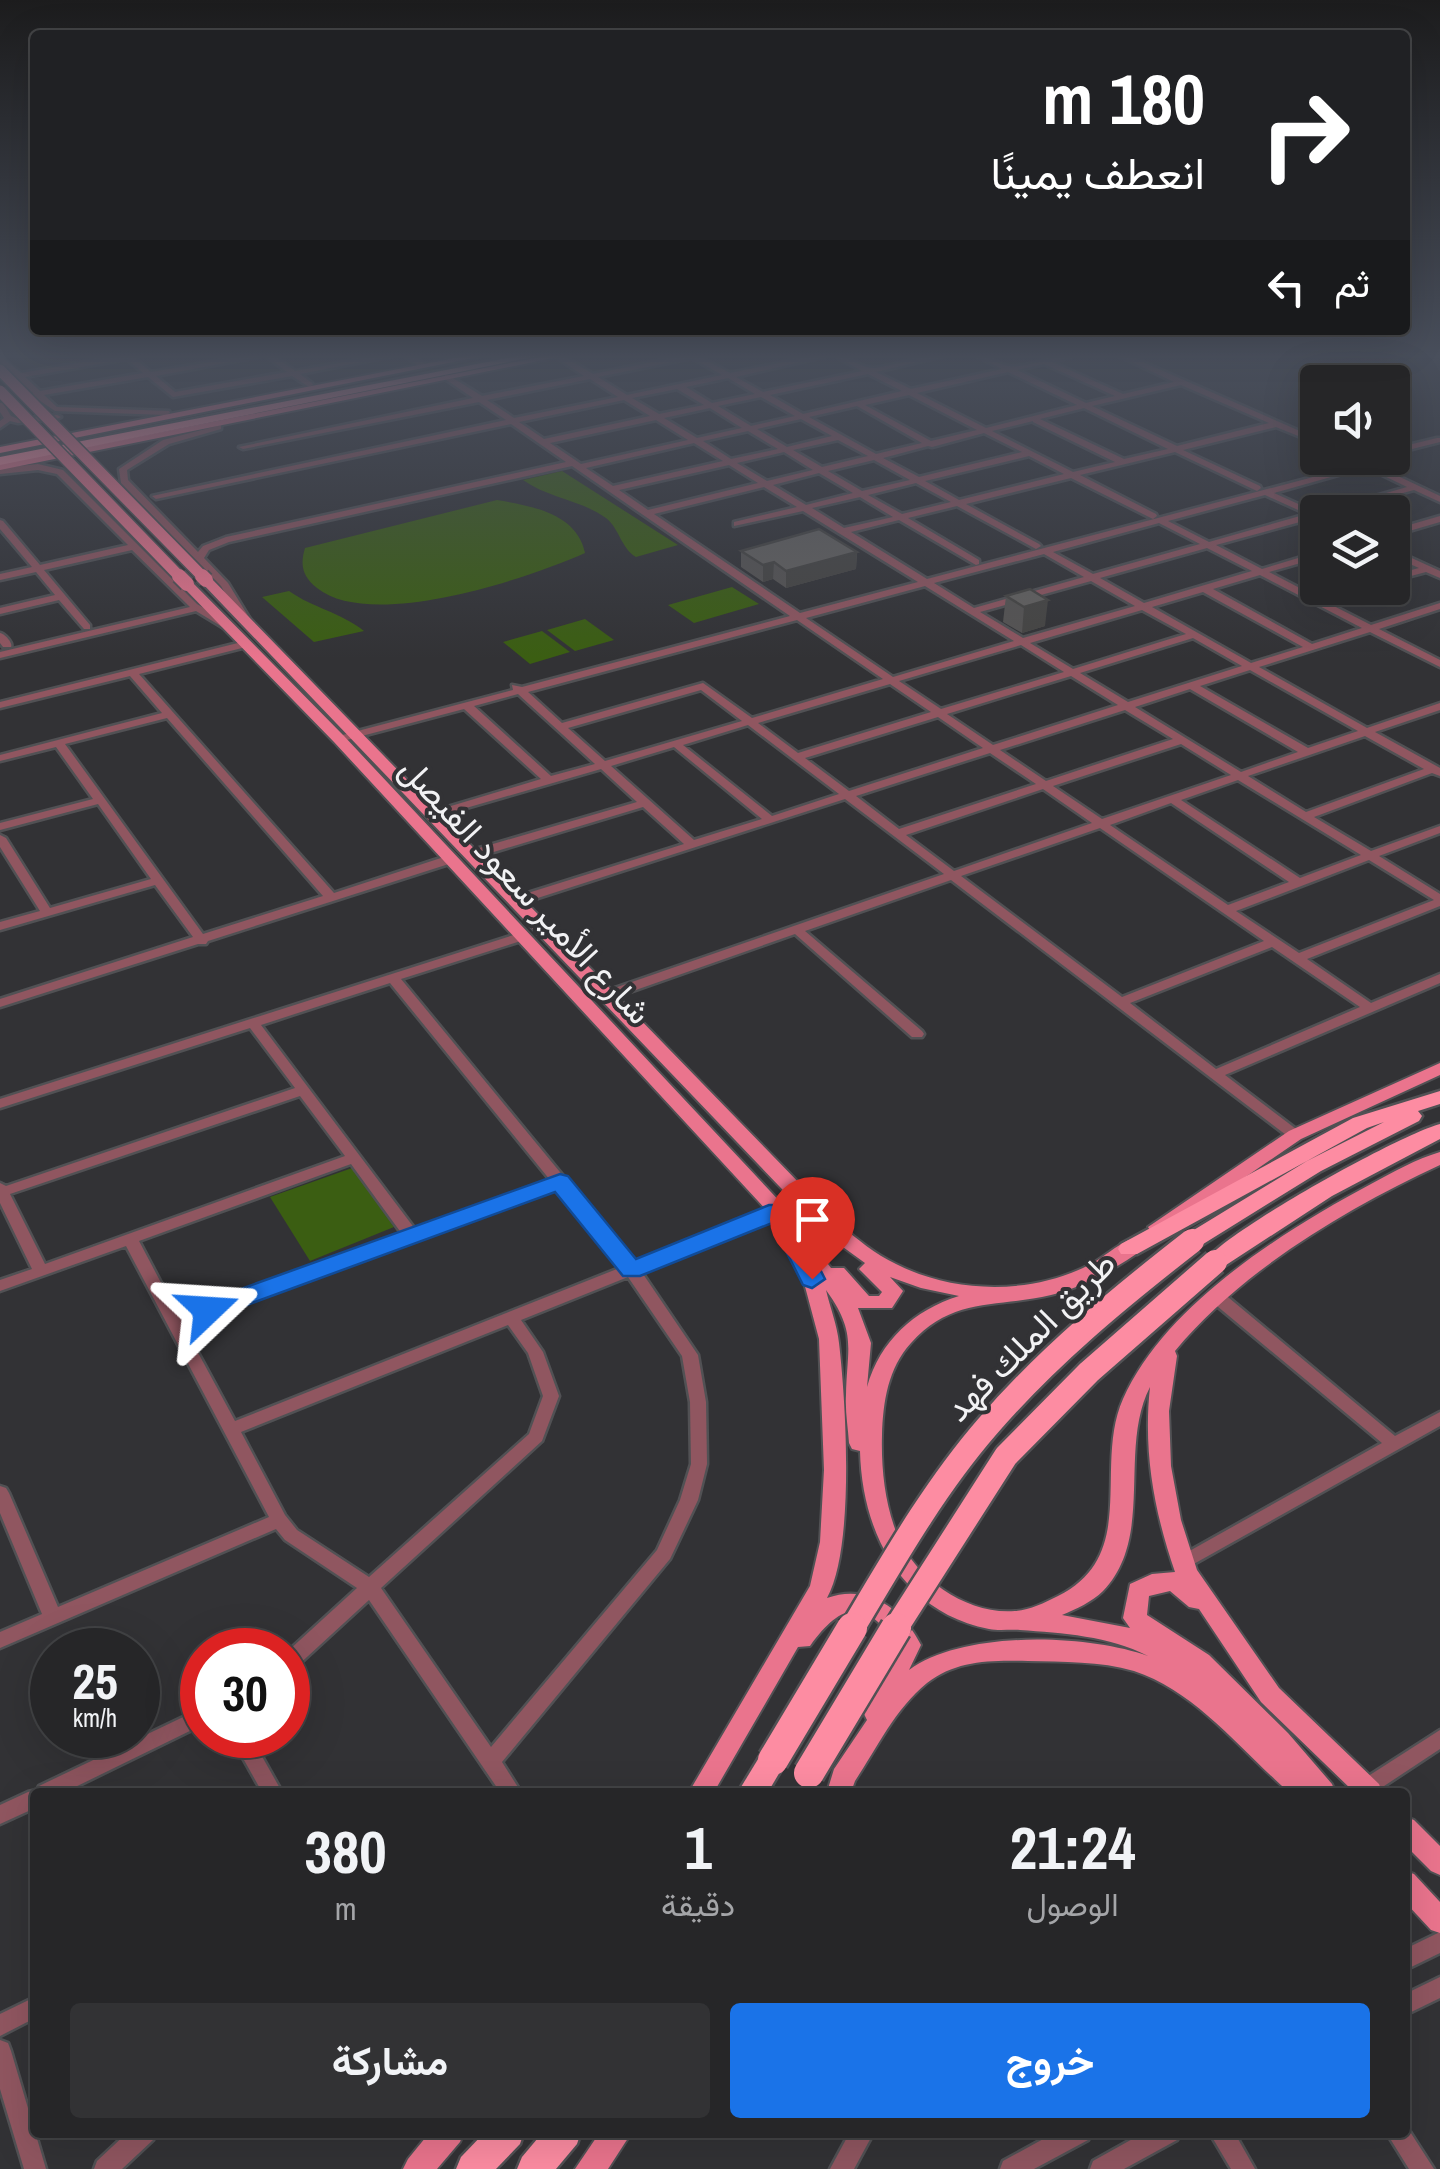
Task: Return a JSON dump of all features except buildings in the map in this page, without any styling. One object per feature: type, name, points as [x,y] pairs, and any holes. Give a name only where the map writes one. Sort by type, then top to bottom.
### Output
[{"type":"highway","name":"طريق الملك فهد","points":[[755,1788],[903,1544],[986,1427],[1112,1304],[1192,1242],[1314,1166],[1440,1099]]},
{"type":"highway","points":[[1129,1250],[1360,1123],[1440,1099]]},
{"type":"highway","name":"طريق الملك فهد","points":[[803,1783],[951,1537],[1006,1456],[1089,1372],[1215,1262],[1282,1215],[1357,1170],[1435,1134]]},
{"type":"highway","points":[[473,2169],[502,2138]]},
{"type":"highway","points":[[534,2169],[561,2138]]},
{"type":"main road","points":[[0,460],[34,457]]},
{"type":"main road","name":"شارع الأمير سعود الفيصل","points":[[64,457],[192,598],[237,623],[246,644],[435,814],[832,1228],[889,1272],[993,1294]]},
{"type":"main road","name":"شارع الأمير سعود الفيصل","points":[[87,457],[206,580],[237,623],[349,735],[520,937],[778,1211],[846,1303],[856,1325],[861,1344],[856,1397],[861,1451],[876,1500]]},
{"type":"main road","points":[[1279,1741],[1175,1656],[1122,1632],[1015,1621],[958,1609],[930,1593],[908,1572],[885,1534],[876,1500],[868,1434],[879,1375],[892,1347],[930,1317],[993,1294],[1049,1288],[1091,1274],[1294,1135],[1440,1068]]},
{"type":"main road","points":[[1015,1621],[1070,1601],[1104,1574],[1117,1528],[1132,1402],[1172,1338],[1278,1250],[1344,1208],[1440,1158]]},
{"type":"main road","points":[[778,1211],[864,1302],[885,1303],[893,1291],[832,1228]]},
{"type":"main road","points":[[703,1788],[821,1587],[831,1542],[835,1470],[829,1339],[812,1279],[778,1211]]},
{"type":"main road","points":[[1172,1338],[1156,1393],[1157,1455],[1183,1563],[1270,1695]]},
{"type":"main road","points":[[1320,1788],[1201,1662],[1135,1618],[1138,1592],[1152,1583],[1174,1581],[1192,1594],[1270,1695],[1366,1788]]},
{"type":"main road","points":[[754,1703],[816,1619],[832,1605],[849,1600],[891,1617],[909,1645],[841,1784]]},
{"type":"main road","points":[[841,1784],[908,1684],[927,1669],[972,1652],[1025,1651],[1102,1654],[1151,1667],[1186,1688],[1301,1788]]},
{"type":"main road","points":[[1410,1833],[1440,1863]]},
{"type":"main road","points":[[1410,1888],[1440,1921]]},
{"type":"main road","points":[[418,2169],[445,2138]]},
{"type":"main road","points":[[590,2169],[613,2138]]},
{"type":"street","points":[[142,457],[123,469],[124,480],[225,585],[237,623]]},
{"type":"street","points":[[156,496],[340,457]]},
{"type":"street","points":[[565,457],[1370,1008]]},
{"type":"street","points":[[199,558],[206,548],[226,540],[615,457]]},
{"type":"street","points":[[722,457],[1440,900]]},
{"type":"street","points":[[611,489],[752,457]]},
{"type":"street","points":[[798,457],[976,562]]},
{"type":"street","points":[[646,513],[881,457]]},
{"type":"street","points":[[737,524],[1012,457]]},
{"type":"street","points":[[1038,457],[1300,593]]},
{"type":"street","points":[[1112,457],[1122,462]]},
{"type":"street","points":[[824,536],[1142,457]]},
{"type":"street","points":[[1193,457],[1300,507]]},
{"type":"street","points":[[878,458],[1436,771]]},
{"type":"street","points":[[0,460],[50,468],[73,483],[192,598],[237,623]]},
{"type":"street","points":[[73,483],[74,478],[90,474],[124,476]]},
{"type":"street","points":[[349,735],[790,612],[1041,549],[1310,475]]},
{"type":"street","points":[[1396,475],[1440,496]]},
{"type":"street","points":[[1401,475],[1440,496]]},
{"type":"street","points":[[1388,495],[1415,487]]},
{"type":"street","points":[[1410,528],[1440,519]]},
{"type":"street","points":[[973,611],[1300,520]]},
{"type":"street","points":[[0,523],[87,626]]},
{"type":"street","points":[[0,577],[136,546]]},
{"type":"street","points":[[922,580],[976,562],[1041,549]]},
{"type":"street","points":[[718,562],[735,558]]},
{"type":"street","points":[[1410,571],[1440,558]]},
{"type":"street","points":[[435,814],[1300,560]]},
{"type":"street","points":[[1410,560],[1440,575]]},
{"type":"street","points":[[1204,588],[1311,648]]},
{"type":"street","points":[[0,611],[61,597]]},
{"type":"street","points":[[2,646],[192,598]]},
{"type":"street","points":[[2,646],[192,598]]},
{"type":"street","points":[[1324,605],[1440,664]]},
{"type":"street","points":[[516,901],[1440,606]]},
{"type":"street","points":[[1426,611],[1440,618]]},
{"type":"street","points":[[796,757],[1194,635]]},
{"type":"street","points":[[0,705],[246,644]]},
{"type":"street","points":[[132,672],[330,896]]},
{"type":"street","points":[[560,727],[703,686],[1294,1135]]},
{"type":"street","points":[[1192,686],[1307,752]]},
{"type":"street","points":[[349,735],[467,706],[516,687]]},
{"type":"street","points":[[516,687],[692,845]]},
{"type":"street","points":[[467,706],[550,781]]},
{"type":"street","points":[[608,995],[1307,752],[1436,711]]},
{"type":"street","points":[[0,758],[169,714]]},
{"type":"street","points":[[896,834],[1182,740]]},
{"type":"street","points":[[59,742],[202,941]]},
{"type":"street","points":[[676,744],[770,820]]},
{"type":"street","points":[[1306,816],[1436,771]]},
{"type":"street","points":[[1172,799],[1299,883]]},
{"type":"street","points":[[0,827],[100,800]]},
{"type":"street","points":[[473,854],[645,803]]},
{"type":"street","points":[[1227,910],[1439,830]]},
{"type":"street","points":[[0,838],[47,912]]},
{"type":"street","points":[[0,1002],[451,860]]},
{"type":"street","points":[[0,868],[16,863]]},
{"type":"street","points":[[0,926],[158,880]]},
{"type":"street","points":[[1298,958],[1440,900]]},
{"type":"street","points":[[797,930],[916,1034]]},
{"type":"street","points":[[0,1104],[520,937]]},
{"type":"street","points":[[1119,1003],[1273,942]]},
{"type":"street","points":[[393,978],[632,1270],[690,1355],[694,1372],[701,1437],[689,1500],[664,1554],[491,1761]]},
{"type":"street","points":[[1214,1074],[1440,978]]},
{"type":"street","points":[[253,1023],[412,1236]]},
{"type":"street","points":[[41,1272],[1,1190],[302,1090]]},
{"type":"street","points":[[0,1286],[354,1158]]},
{"type":"street","points":[[174,1322],[560,1182]]},
{"type":"street","points":[[231,1429],[778,1211]]},
{"type":"street","points":[[130,1239],[279,1520],[292,1535],[370,1588],[508,1788]]},
{"type":"street","points":[[1217,1297],[1394,1444]]},
{"type":"street","points":[[310,1642],[536,1437],[551,1396],[534,1352],[510,1318]]},
{"type":"street","points":[[1183,1563],[1440,1418]]},
{"type":"street","points":[[0,1494],[52,1617]]},
{"type":"street","points":[[0,1640],[279,1520]]},
{"type":"street","points":[[54,1788],[180,1727]]},
{"type":"street","points":[[1371,1788],[1440,1738]]},
{"type":"street","points":[[253,1758],[270,1788]]},
{"type":"street","points":[[0,1815],[30,1800]]},
{"type":"street","points":[[1410,1957],[1440,1942]]},
{"type":"street","points":[[1410,2003],[1440,1987]]},
{"type":"street","points":[[0,2024],[30,2010]]},
{"type":"street","points":[[0,2051],[35,2169]]},
{"type":"street","points":[[105,2169],[139,2138]]},
{"type":"street","points":[[840,2169],[859,2138]]},
{"type":"street","points":[[1011,2169],[1069,2138]]},
{"type":"street","points":[[1101,2169],[1158,2138]]},
{"type":"street","points":[[1224,2138],[1244,2169]]},
{"type":"street","points":[[1401,2138],[1423,2169]]},
{"type":"green space","points":[[562,471],[678,545],[636,557],[606,518],[523,480]]},
{"type":"green space","points":[[497,500],[538,509],[563,520],[580,539],[585,553],[489,587],[410,603],[341,600],[317,588],[304,570],[305,548]]},
{"type":"green space","points":[[732,587],[759,604],[694,623],[668,605]]},
{"type":"green space","points":[[289,591],[364,631],[314,642],[262,597]]},
{"type":"green space","points":[[585,619],[614,640],[575,651],[547,630]]},
{"type":"green space","points":[[542,631],[570,652],[530,664],[503,642]]},
{"type":"green space","points":[[352,1168],[394,1227],[310,1261],[270,1197]]},
{"type":"route","points":[[208,1310],[560,1182],[632,1270],[778,1211],[812,1279]]}]
